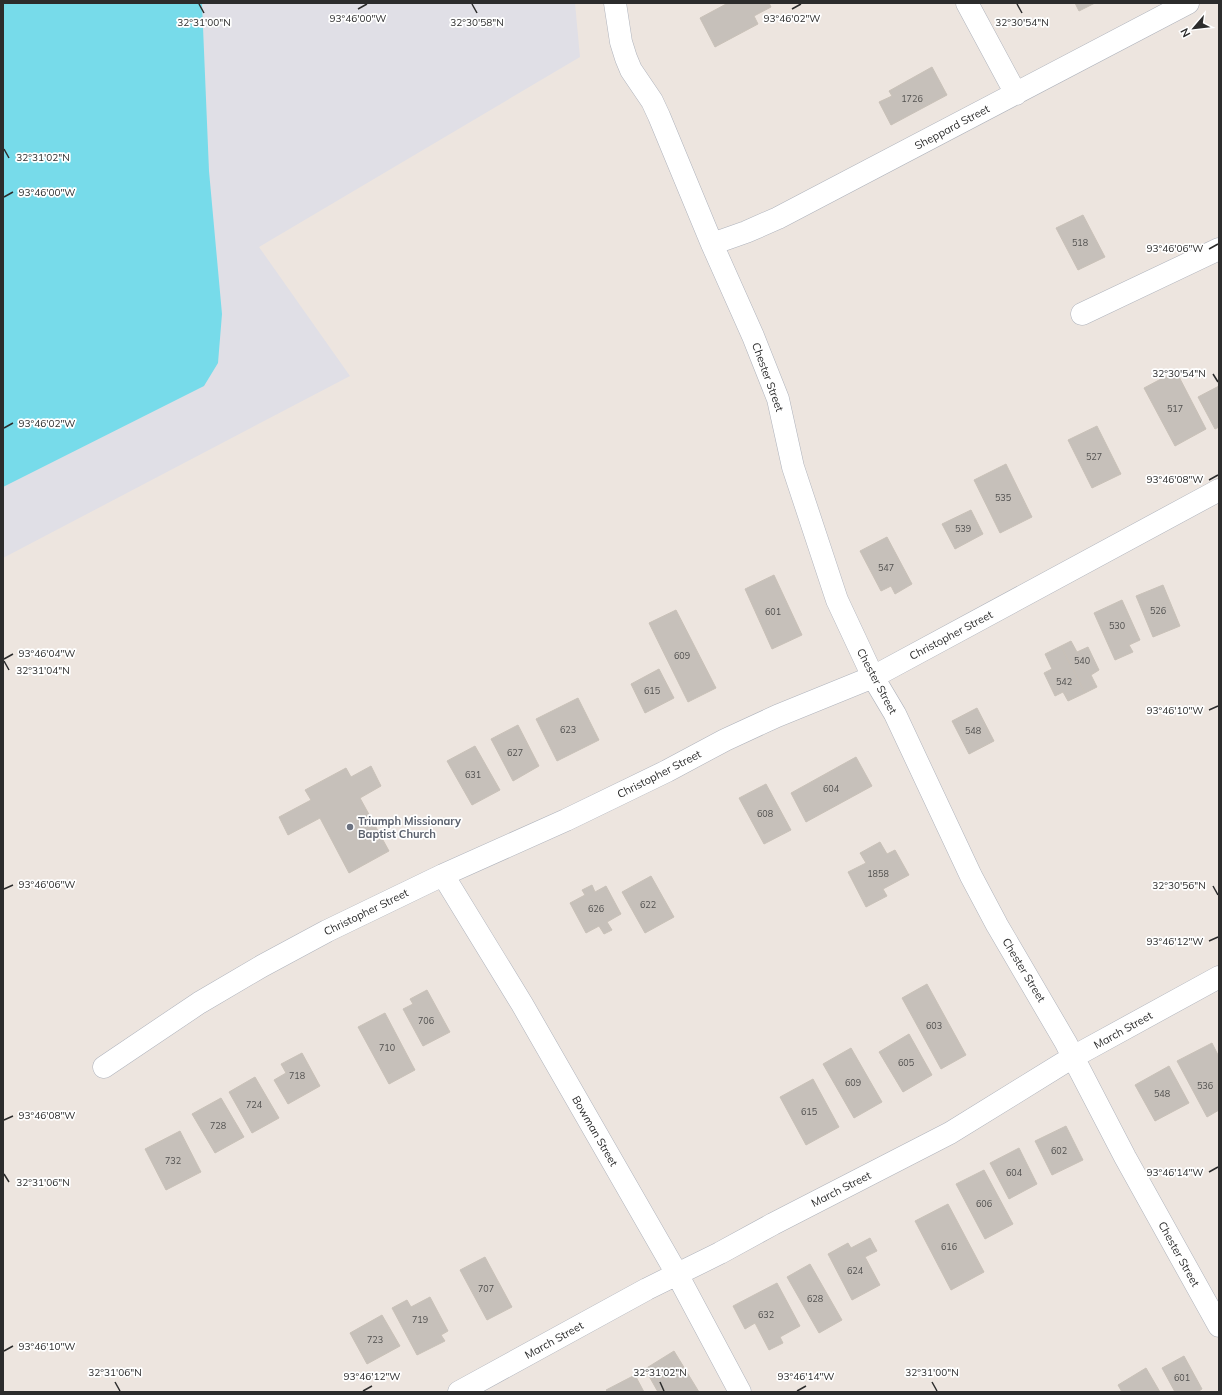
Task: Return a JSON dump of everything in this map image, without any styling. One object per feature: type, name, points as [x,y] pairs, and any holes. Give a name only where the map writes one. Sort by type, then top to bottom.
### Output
[{"type":"street","name":"Chester Street","points":[[615,3],[621,42],[626,58],[631,70],[652,101],[659,116],[712,244],[753,336],[778,399],[793,467],[837,600],[873,677],[895,714],[971,876],[997,926],[1063,1036],[1125,1157],[1219,1326]]},
{"type":"street","points":[[967,3],[1016,94]]},
{"type":"street","name":"Sheppard Street","points":[[712,244],[746,232],[778,218],[1188,3]]},
{"type":"street","points":[[1082,314],[1219,249]]},
{"type":"street","name":"Christopher Street","points":[[104,1067],[199,1003],[262,966],[327,931],[443,874],[562,822],[667,771],[725,740],[777,716],[873,677],[1219,490]]},
{"type":"street","name":"Bowman Street","points":[[443,874],[522,1004],[677,1274],[740,1392]]},
{"type":"street","name":"March Street","points":[[459,1392],[647,1289],[720,1253],[950,1133],[1073,1057],[1219,977]]},
{"type":"shaded area","points":[[3,3],[575,3],[580,57],[259,247],[350,376],[3,558]]},
{"type":"water","points":[[3,3],[202,3],[209,171],[222,314],[218,363],[204,386],[3,487]]},
{"type":"building","points":[[728,3],[769,3],[771,7],[754,16],[758,24],[715,47],[700,18]]},
{"type":"building","points":[[1075,3],[1095,3],[1079,11]]},
{"type":"building","points":[[932,67],[947,95],[891,125],[879,102],[892,96],[889,91]]},
{"type":"building","points":[[1083,215],[1105,257],[1078,270],[1056,228]]},
{"type":"building","points":[[1176,371],[1206,429],[1175,446],[1144,388]]},
{"type":"building","points":[[1219,386],[1219,427],[1215,429],[1198,397]]},
{"type":"building","points":[[1097,426],[1121,474],[1092,488],[1068,440]]},
{"type":"building","points":[[1006,464],[1032,517],[1000,533],[974,480]]},
{"type":"building","points":[[971,510],[983,534],[955,549],[942,524]]},
{"type":"building","points":[[887,537],[912,584],[895,594],[891,586],[881,591],[860,551]]},
{"type":"building","points":[[774,575],[802,635],[772,649],[745,589]]},
{"type":"building","points":[[1163,585],[1180,626],[1153,637],[1136,596]]},
{"type":"building","points":[[1122,600],[1140,640],[1129,645],[1133,652],[1115,660],[1094,613]]},
{"type":"building","points":[[676,610],[716,688],[688,702],[649,623]]},
{"type":"building","points":[[1071,641],[1077,652],[1088,647],[1099,670],[1091,675],[1097,687],[1085,693],[1061,646]]},
{"type":"building","points":[[1061,646],[1085,693],[1068,701],[1063,692],[1055,696],[1044,673],[1052,669],[1045,654]]},
{"type":"building","points":[[659,669],[674,698],[645,713],[631,684]]},
{"type":"building","points":[[578,698],[599,740],[557,761],[536,719]]},
{"type":"building","points":[[977,708],[994,741],[969,754],[952,721]]},
{"type":"building","points":[[518,725],[539,766],[513,781],[491,739]]},
{"type":"building","points":[[475,746],[500,790],[472,805],[447,761]]},
{"type":"building","points":[[856,757],[872,786],[806,822],[791,793]]},
{"type":"building","name":"Triumph Missionary Baptist Church","points":[[371,766],[381,786],[360,798],[389,851],[349,873],[320,818],[288,835],[279,817],[311,800],[305,790],[346,768],[351,777]]},
{"type":"building","points":[[766,784],[791,830],[764,844],[739,798]]},
{"type":"building","points":[[880,842],[887,854],[895,850],[909,875],[883,889],[887,896],[866,907],[848,872],[866,863],[860,853]]},
{"type":"building","points":[[651,876],[674,917],[645,933],[622,892]]},
{"type":"building","points":[[592,885],[595,892],[606,886],[621,914],[607,922],[612,930],[604,934],[599,926],[586,933],[570,903],[585,895],[582,890]]},
{"type":"building","points":[[927,984],[966,1055],[941,1069],[902,998]]},
{"type":"building","points":[[427,990],[450,1032],[423,1046],[403,1009],[413,1004],[410,999]]},
{"type":"building","points":[[385,1013],[415,1070],[389,1084],[358,1027]]},
{"type":"building","points":[[909,1034],[932,1075],[903,1092],[879,1052]]},
{"type":"building","points":[[1212,1043],[1219,1057],[1219,1110],[1207,1117],[1177,1061]]},
{"type":"building","points":[[851,1048],[882,1102],[854,1118],[823,1064]]},
{"type":"building","points":[[302,1053],[320,1086],[288,1104],[274,1080],[286,1073],[281,1064]]},
{"type":"building","points":[[1169,1066],[1189,1103],[1155,1121],[1135,1085]]},
{"type":"building","points":[[255,1077],[279,1118],[252,1133],[229,1092]]},
{"type":"building","points":[[813,1079],[839,1127],[806,1145],[780,1097]]},
{"type":"building","points":[[221,1098],[244,1137],[215,1153],[192,1114]]},
{"type":"building","points":[[1066,1126],[1083,1160],[1052,1175],[1035,1141]]},
{"type":"building","points":[[180,1131],[201,1172],[166,1190],[145,1149]]},
{"type":"building","points":[[1019,1148],[1037,1184],[1009,1199],[990,1163]]},
{"type":"building","points":[[984,1170],[1013,1224],[985,1239],[956,1184]]},
{"type":"building","points":[[948,1204],[984,1272],[951,1290],[915,1221]]},
{"type":"building","points":[[870,1238],[877,1251],[865,1257],[880,1285],[852,1300],[828,1254],[848,1243],[851,1248]]},
{"type":"building","points":[[485,1257],[512,1307],[487,1320],[460,1270]]},
{"type":"building","points":[[810,1264],[842,1320],[819,1333],[787,1277]]},
{"type":"building","points":[[777,1283],[800,1326],[780,1337],[783,1343],[769,1350],[755,1323],[745,1329],[733,1306]]},
{"type":"building","points":[[430,1297],[448,1331],[441,1335],[445,1341],[417,1355],[392,1308],[407,1300],[411,1307]]},
{"type":"building","points":[[382,1315],[400,1346],[367,1364],[350,1333]]},
{"type":"building","points":[[674,1351],[699,1392],[658,1392],[645,1369]]},
{"type":"building","points":[[1184,1356],[1202,1389],[1197,1392],[1175,1392],[1162,1368]]},
{"type":"building","points":[[1146,1368],[1160,1392],[1122,1392],[1118,1385]]},
{"type":"building","points":[[635,1375],[644,1392],[608,1392],[606,1390]]},
{"type":"place","name":"Triumph Missionary Baptist Church","points":[[350,827]]}]
